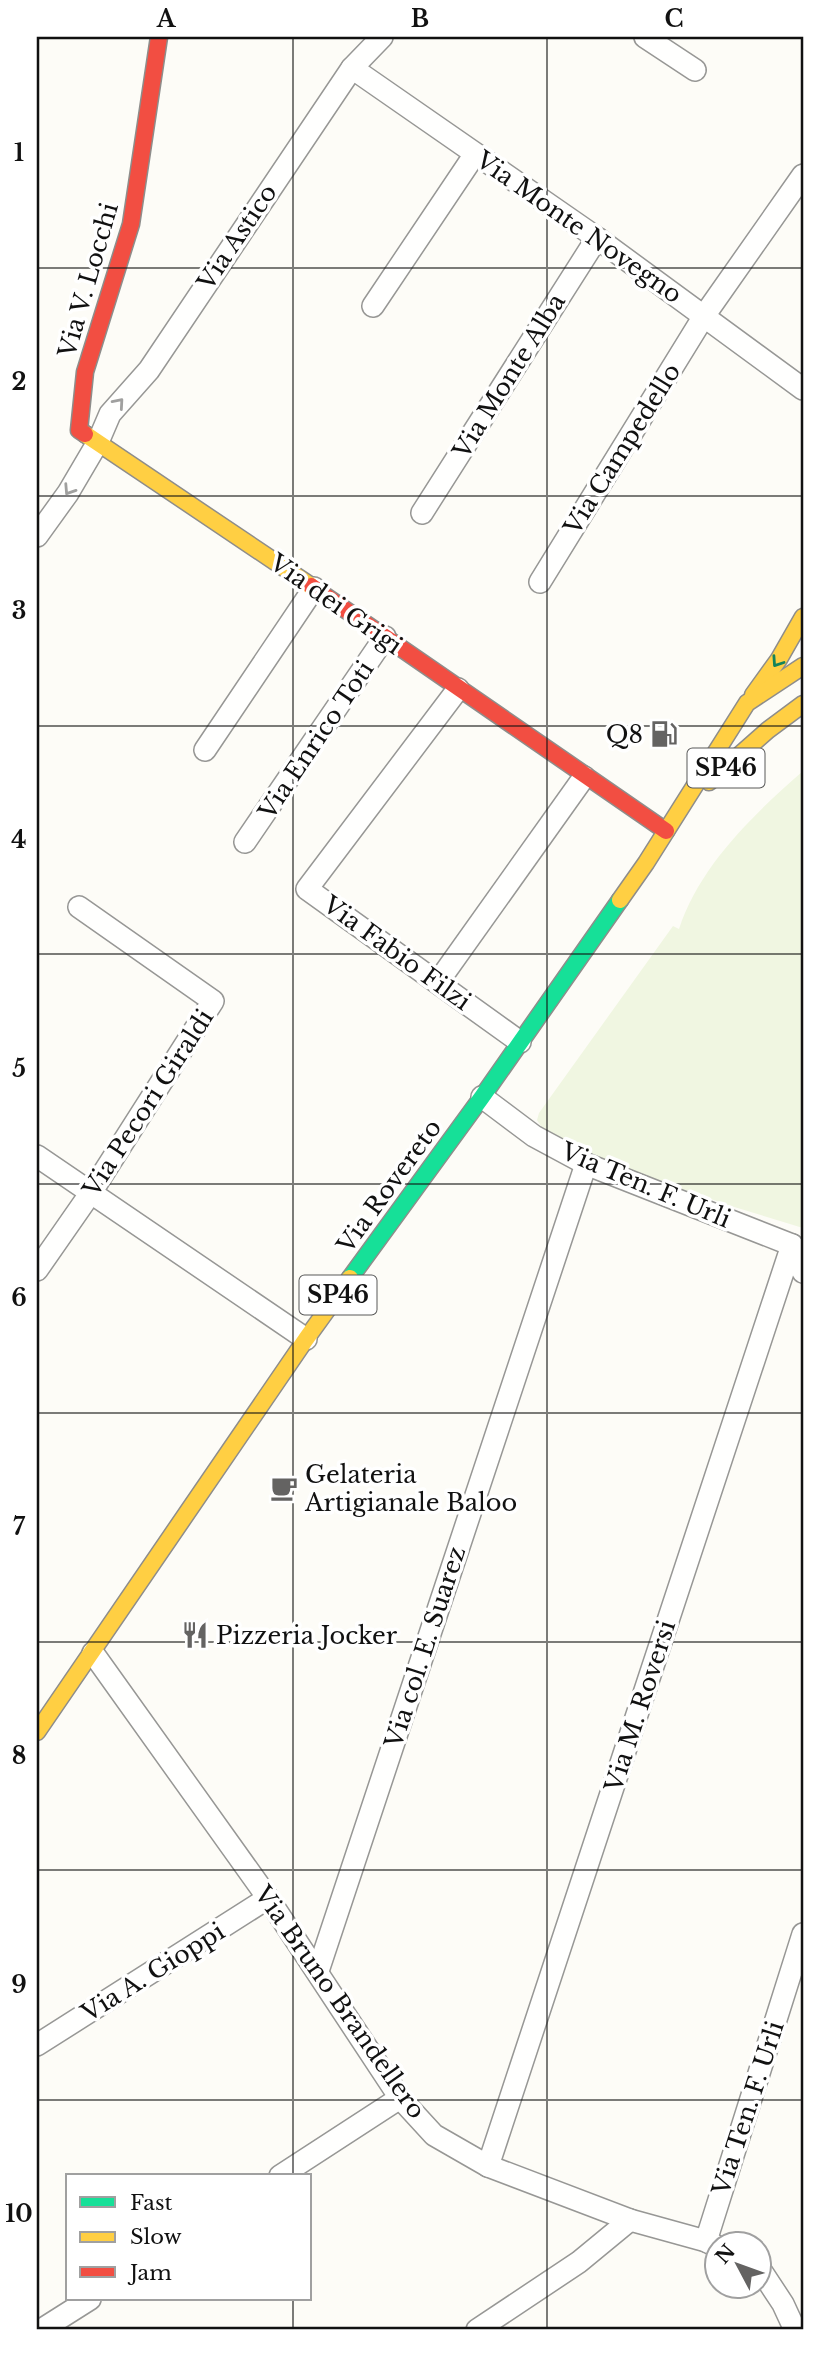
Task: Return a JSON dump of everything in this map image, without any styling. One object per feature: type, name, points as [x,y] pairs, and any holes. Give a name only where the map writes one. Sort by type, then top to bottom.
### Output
[{"type":"main road","name":"Via V. Locchi","points":[[98,442],[79,430],[85,372],[131,224],[159,37]]},
{"type":"main road","name":"Via dei Grigi","points":[[98,442],[314,587],[584,777],[666,831]]},
{"type":"main road","points":[[747,703],[779,659],[803,617]]},
{"type":"main road","points":[[747,703],[802,663]]},
{"type":"main road","name":"Via Rovereto","points":[[683,805],[768,730],[796,696],[802,663]]},
{"type":"main road","name":"Via Rovereto","points":[[37,1732],[306,1339],[482,1097],[646,863],[747,703]]},
{"type":"main road","name":"SP46","points":[[768,730],[803,704]]},
{"type":"street","name":"Via Astico","points":[[98,442],[110,414],[149,370],[352,68],[382,37]]},
{"type":"street","points":[[645,37],[695,70]]},
{"type":"street","name":"Via Monte Novegno","points":[[352,68],[597,239],[803,389]]},
{"type":"street","points":[[373,306],[475,154]]},
{"type":"street","name":"Via Campedello","points":[[540,582],[704,316],[803,176]]},
{"type":"street","name":"Via Monte Alba","points":[[422,513],[597,239]]},
{"type":"street","points":[[37,536],[68,493],[98,442]]},
{"type":"street","points":[[205,750],[314,587]]},
{"type":"street","name":"Via Enrico Toti","points":[[246,842],[385,637]]},
{"type":"street","name":"Via Fabio Filzi","points":[[458,689],[307,889],[520,1042]]},
{"type":"street","points":[[438,982],[584,777]]},
{"type":"street","name":"Via Pecori Giraldi","points":[[37,1270],[92,1191],[213,1001],[79,906]]},
{"type":"street","name":"Via Ten. F. Urli","points":[[482,1097],[534,1136],[586,1164],[792,1245]]},
{"type":"street","points":[[37,1156],[306,1339]]},
{"type":"street","name":"Via col. E. Suarez","points":[[318,1971],[586,1164]]},
{"type":"street","points":[[792,1245],[803,1272]]},
{"type":"street","name":"Via M. Roversi","points":[[488,2166],[792,1245]]},
{"type":"street","name":"Via Bruno Brandellero","points":[[93,1653],[268,1898],[400,2098],[434,2135],[488,2166],[630,2220],[704,2242]]},
{"type":"street","name":"Via A. Gioppi","points":[[37,2045],[268,1898]]},
{"type":"street","name":"Via Ten. F. Urli","points":[[716,2230],[803,1934]]},
{"type":"street","points":[[283,2174],[400,2098]]},
{"type":"street","points":[[477,2330],[579,2262],[630,2220]]},
{"type":"street","points":[[774,2290],[795,2330]]},
{"type":"street","points":[[41,2330],[88,2300]]},
{"type":"green space","points":[[803,771],[803,1228],[576,1152],[542,1128],[537,1120],[539,1113],[673,926],[679,929],[700,883],[730,842]]},
{"type":"traffic: fast","points":[[350,1278],[482,1097],[620,900]]},
{"type":"traffic: slow","points":[[85,434],[311,586]]},
{"type":"traffic: slow","points":[[753,695],[779,659],[803,617]]},
{"type":"traffic: slow","points":[[620,900],[747,703],[803,666]]},
{"type":"traffic: slow","points":[[709,782],[768,730],[803,704]]},
{"type":"traffic: slow","points":[[37,1732],[350,1278]]},
{"type":"traffic: jam","points":[[85,434],[79,430],[85,372],[131,224],[159,37]]},
{"type":"traffic: jam","points":[[311,586],[666,831]]},
{"type":"place","name":"Q8","points":[[664,734]]},
{"type":"place","name":"Gelateria Artigianale Baloo","points":[[284,1488]]},
{"type":"place","name":"Pizzeria Jocker","points":[[195,1635]]}]
